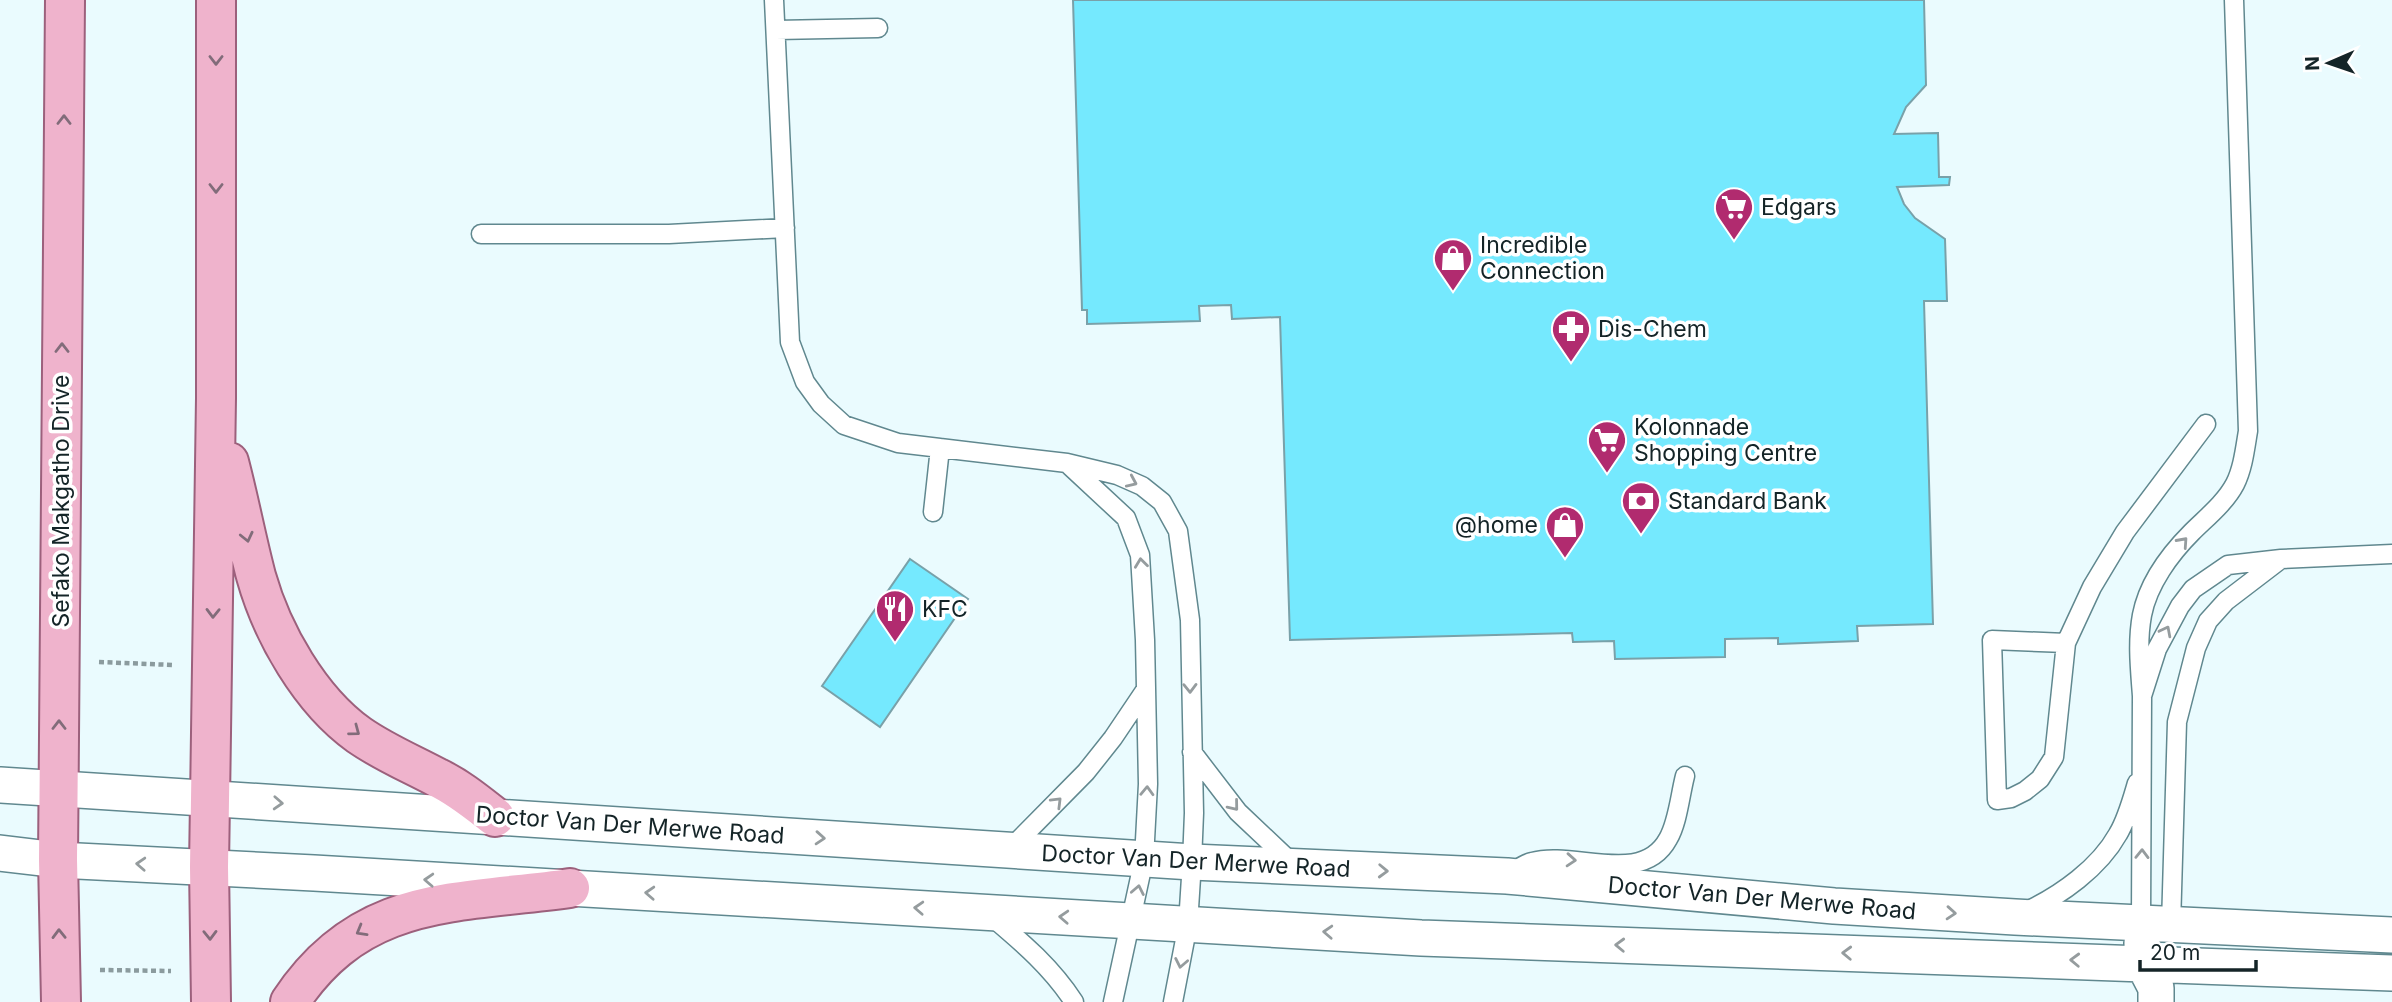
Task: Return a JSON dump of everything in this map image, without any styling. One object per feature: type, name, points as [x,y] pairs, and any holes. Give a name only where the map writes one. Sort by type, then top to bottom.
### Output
[{"type":"main road","name":"Sefako Makgatho Drive","points":[[61,986],[58,860],[65,0]]},
{"type":"main road","points":[[211,987],[209,867],[216,398],[216,0]]},
{"type":"main road","points":[[216,398],[257,579],[297,667],[326,705],[348,727],[403,762],[465,793],[495,817]]},
{"type":"main road","points":[[290,1002],[321,962],[342,944],[381,921],[409,911],[446,904],[570,888]]},
{"type":"street","name":"Doctor Van Der Merwe Road","points":[[0,785],[1192,862],[1507,876],[1834,906],[2392,935]]},
{"type":"street","name":"Doctor Van Der Merwe Road","points":[[0,853],[58,860],[2157,979],[2392,973]]},
{"type":"street","points":[[2156,923],[2157,979]]},
{"type":"lane","points":[[774,0],[790,342],[805,382],[821,404],[844,425],[898,443],[1067,463],[1117,475],[1142,486],[1162,502],[1178,531],[1190,620],[1192,862],[1188,924],[1173,1002]]},
{"type":"lane","points":[[2156,923],[2143,764],[2143,696],[2138,657],[2142,613],[2170,556],[2212,513],[2235,484],[2244,455],[2249,422],[2234,0]]},
{"type":"lane","points":[[776,30],[878,28]]},
{"type":"lane","points":[[481,234],[656,234],[785,228]]},
{"type":"lane","points":[[2066,643],[1992,640],[1997,800],[2011,798],[2025,791],[2040,779],[2054,757],[2066,643],[2092,587],[2124,531],[2206,424]]},
{"type":"lane","points":[[933,512],[940,449]]},
{"type":"lane","points":[[1067,463],[1126,518],[1140,555],[1148,784],[1144,859],[1113,1002]]},
{"type":"lane","points":[[2143,696],[2163,638],[2193,589],[2228,565],[2281,559],[2392,554]]},
{"type":"lane","points":[[2156,923],[2177,722],[2196,648],[2208,621],[2226,601],[2281,559]]},
{"type":"lane","points":[[1009,850],[1086,772],[1146,689]]},
{"type":"lane","points":[[1192,752],[1238,812],[1297,868]]},
{"type":"lane","points":[[2015,917],[2046,902],[2066,888],[2102,856],[2118,835],[2143,764]]},
{"type":"lane","points":[[1507,876],[1534,861],[1553,859],[1617,864],[1651,859],[1670,836],[1685,776]]},
{"type":"lane","points":[[987,912],[1060,980],[1074,1002]]},
{"type":"path","points":[[60,661],[212,666]]},
{"type":"path","points":[[61,986],[211,987]]},
{"type":"building","name":"Kolonnade Shopping Centre","points":[[1073,0],[1924,0],[1926,85],[1906,107],[1894,134],[1938,133],[1939,177],[1950,177],[1949,185],[1897,187],[1904,204],[1915,218],[1945,239],[1947,301],[1924,301],[1933,624],[1857,626],[1858,641],[1778,644],[1778,638],[1725,639],[1725,657],[1615,659],[1614,641],[1573,642],[1572,633],[1290,640],[1280,317],[1232,319],[1231,305],[1199,306],[1200,321],[1087,324],[1087,310],[1082,310]]},
{"type":"building","name":"KFC","points":[[910,559],[968,599],[880,727],[822,686]]},
{"type":"place","name":"Edgars","points":[[1734,241]]},
{"type":"place","name":"Incredible Connection","points":[[1453,292]]},
{"type":"place","name":"Dis-Chem","points":[[1571,363]]},
{"type":"place","name":"Kolonnade Shopping Centre","points":[[1607,474]]},
{"type":"place","name":"Standard Bank","points":[[1641,535]]},
{"type":"place","name":"@home","points":[[1565,559]]},
{"type":"place","name":"KFC","points":[[895,643]]}]
